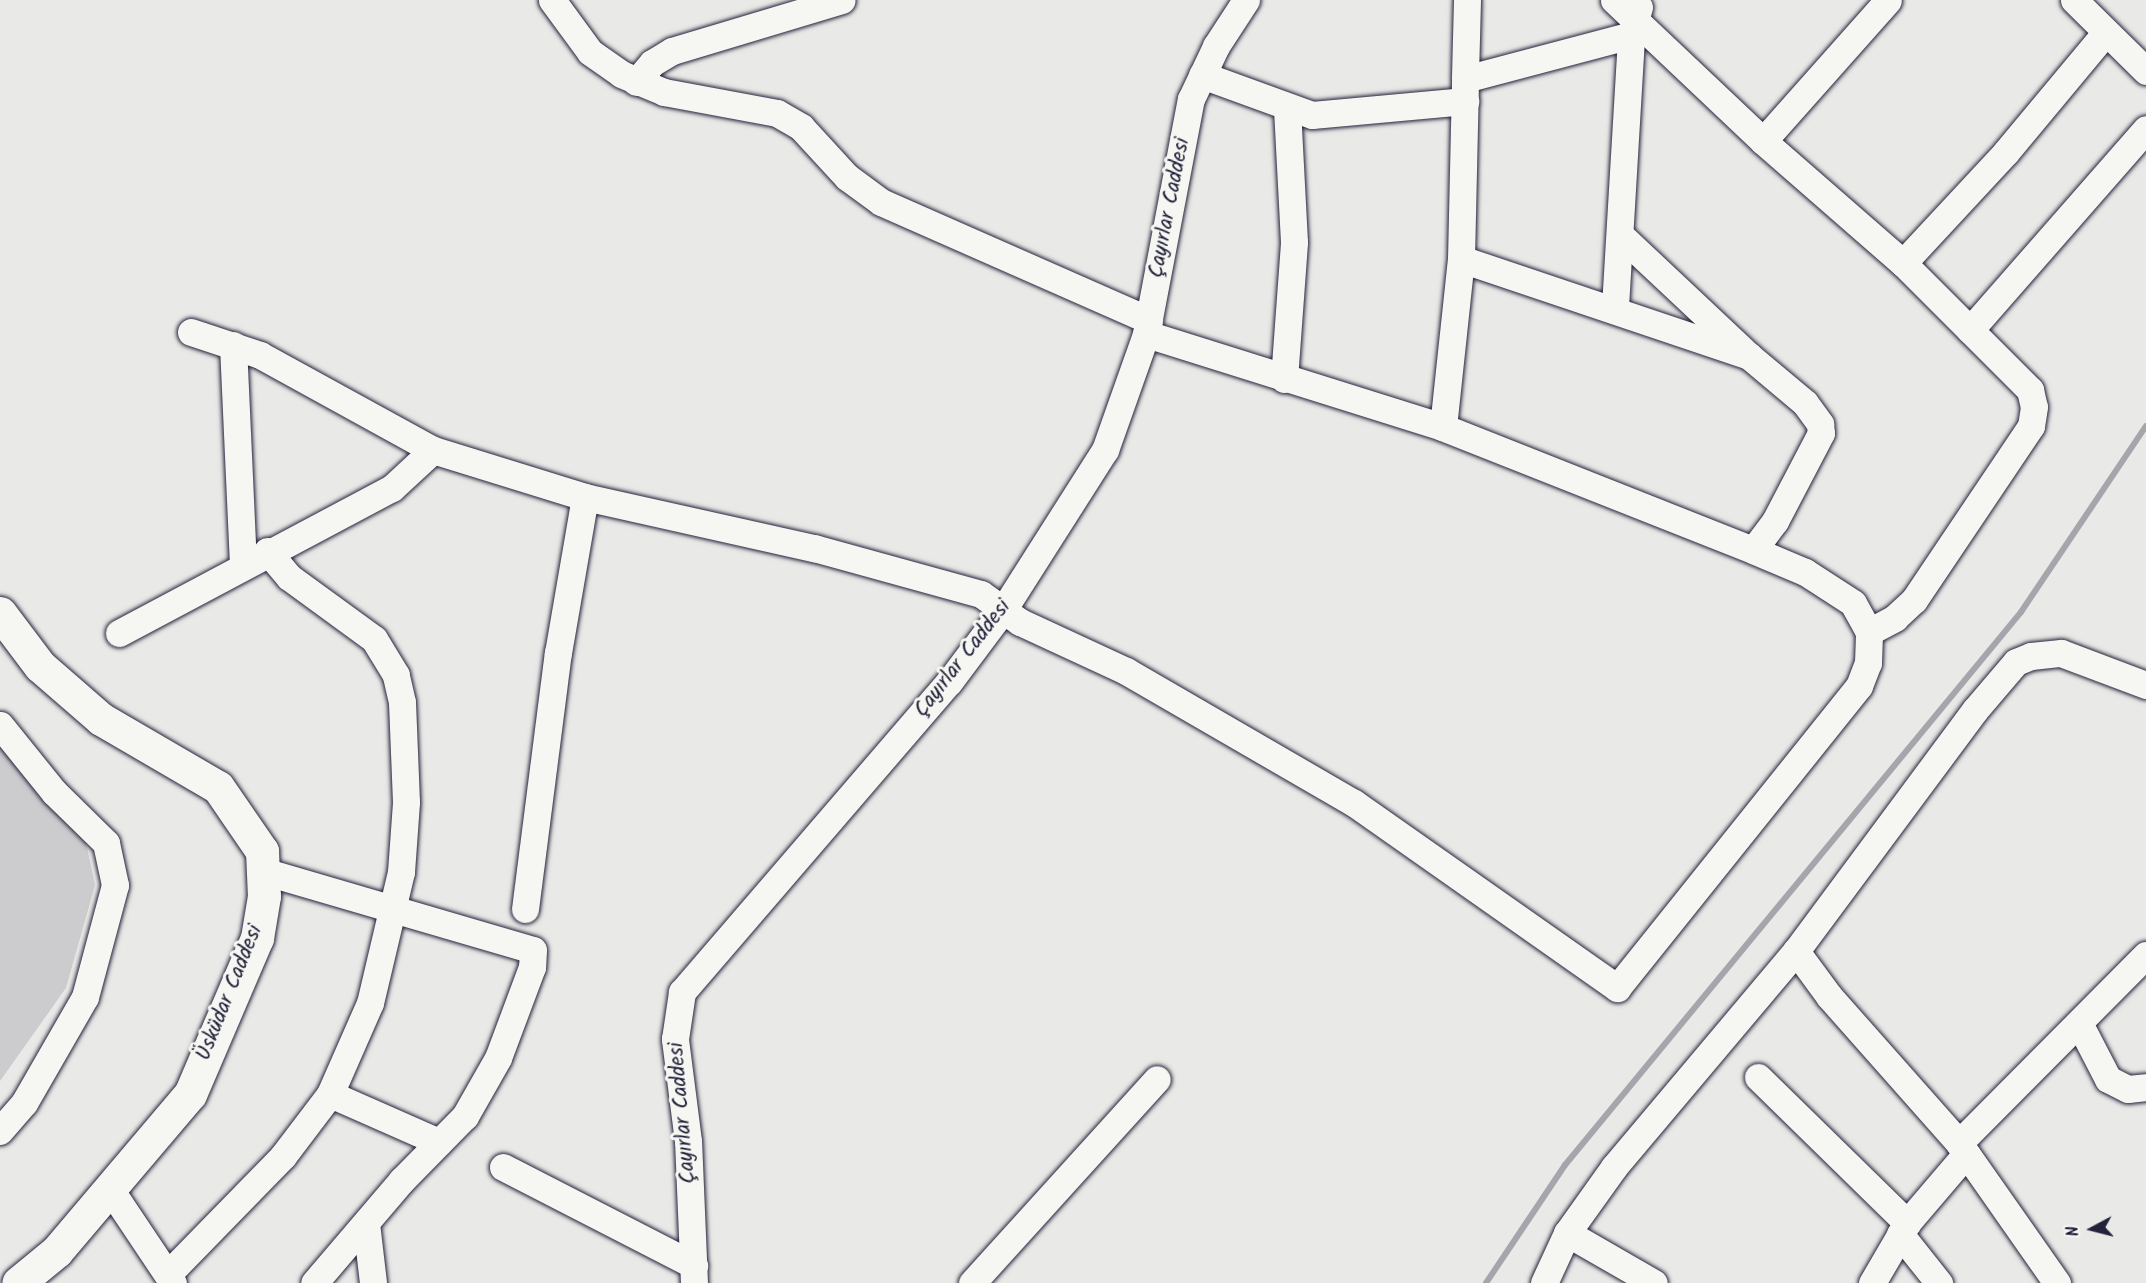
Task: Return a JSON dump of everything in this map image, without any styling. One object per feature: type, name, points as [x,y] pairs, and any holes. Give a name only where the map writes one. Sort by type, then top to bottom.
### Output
[{"type":"main road","name":"Üsküdar Caddesi","points":[[0,613],[40,666],[101,719],[218,787],[262,851],[263,871],[257,938],[190,1094],[57,1251],[18,1283]]},
{"type":"street","points":[[191,332],[260,355],[433,450],[585,497],[814,548],[981,594],[1003,610],[1126,671],[1354,803],[1617,988],[1838,717],[1868,663],[1869,632],[1852,603],[1805,572],[1443,427],[1284,379],[1148,327],[881,202],[847,177],[801,127],[777,113],[664,92],[636,82],[590,52],[552,0]]},
{"type":"street","points":[[636,82],[652,63],[672,51],[842,0]]},
{"type":"street","name":"Çayırlar Caddesi","points":[[694,1274],[687,1141],[675,1039],[682,992],[949,682],[1003,610],[1105,450],[1148,327],[1191,99],[1202,75],[1246,0]]},
{"type":"street","points":[[1443,427],[1461,259],[1467,0]]},
{"type":"street","points":[[1614,0],[1762,141],[1904,263],[2030,390],[2034,407],[2031,426],[1914,600],[1895,618],[1869,632]]},
{"type":"street","points":[[1762,141],[1888,0]]},
{"type":"street","points":[[2074,0],[2146,71]]},
{"type":"street","points":[[1202,75],[1287,109],[1312,115],[1362,113],[1465,90],[1635,19]]},
{"type":"street","points":[[1615,307],[1635,19]]},
{"type":"street","points":[[1904,263],[2006,152],[2106,32]]},
{"type":"street","points":[[1284,379],[1294,242],[1287,109]]},
{"type":"street","points":[[1970,330],[2146,129]]},
{"type":"street","points":[[1620,235],[1749,356],[1809,408],[1821,433],[1775,521],[1753,550]]},
{"type":"street","points":[[1461,259],[1615,307],[1749,356]]},
{"type":"street","points":[[234,345],[243,564]]},
{"type":"street","points":[[119,633],[267,551],[392,488],[433,450]]},
{"type":"street","points":[[525,909],[558,653],[585,497]]},
{"type":"street","points":[[110,1189],[171,1279],[283,1156],[330,1094],[370,1003],[394,909],[406,802],[402,702],[396,675],[374,639],[290,577],[267,551]]},
{"type":"street","points":[[1544,1283],[1567,1233],[1661,1108],[1796,951],[1975,710],[2016,662],[2031,656],[2061,653],[2146,685]]},
{"type":"street","points":[[0,725],[54,792],[106,843],[115,885],[85,997],[24,1103],[0,1131]]},
{"type":"street","points":[[263,871],[533,950],[532,967],[498,1058],[465,1116],[439,1142],[314,1283]]},
{"type":"street","points":[[1796,951],[1829,996],[1963,1149],[2057,1283]]},
{"type":"street","points":[[1872,1283],[1903,1228],[1963,1149],[2079,1023],[2146,955]]},
{"type":"street","points":[[2079,1023],[2108,1079],[2128,1089],[2146,1087]]},
{"type":"street","points":[[1758,1077],[1903,1228],[1939,1283]]},
{"type":"street","points":[[972,1283],[1157,1079]]},
{"type":"street","points":[[330,1094],[439,1142]]},
{"type":"street","points":[[503,1167],[694,1274]]},
{"type":"street","points":[[366,1223],[372,1283]]},
{"type":"street","points":[[1567,1233],[1654,1283]]},
{"type":"shaded area","points":[[0,737],[86,843],[95,885],[66,988],[0,1081]]},
{"type":"waterway","points":[[1486,1283],[1565,1165],[2021,612],[2146,426]]}]
